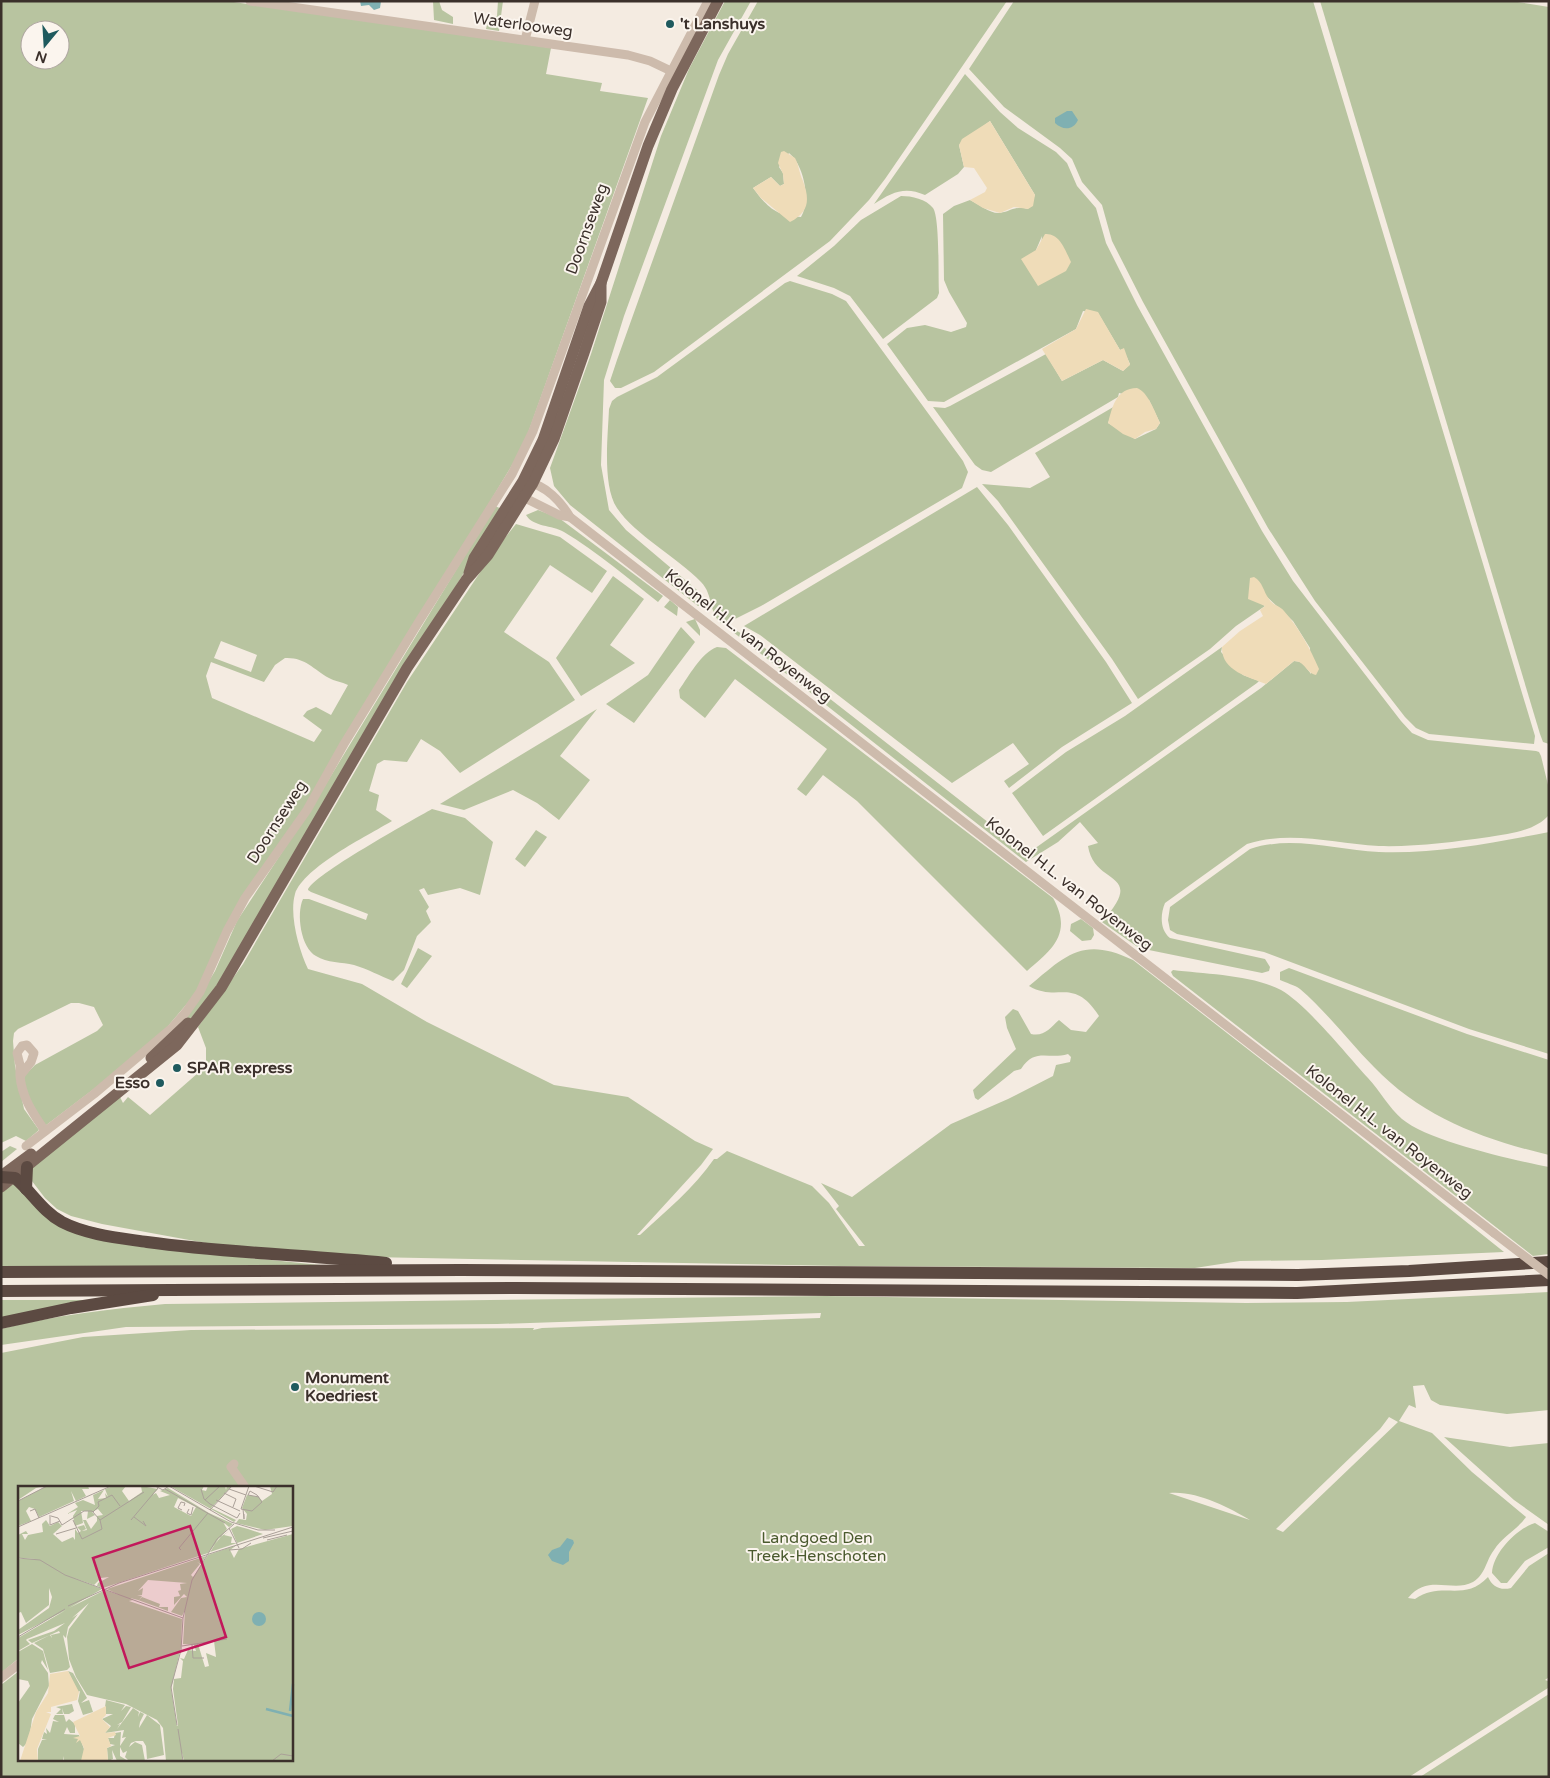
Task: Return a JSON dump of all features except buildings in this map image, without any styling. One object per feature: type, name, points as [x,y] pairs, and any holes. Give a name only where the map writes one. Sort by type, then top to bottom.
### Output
[{"type":"highway","points":[[26,1189],[27,1167]]},
{"type":"highway","points":[[5,1177],[26,1189],[45,1210],[61,1221],[71,1226],[112,1236],[228,1252],[341,1259],[461,1270]]},
{"type":"highway","points":[[1,1272],[461,1270],[1298,1275],[1409,1271],[1549,1262]]},
{"type":"highway","points":[[1,1291],[517,1288],[1297,1293],[1549,1280]]},
{"type":"highway","points":[[1,1323],[71,1308],[135,1299],[174,1290]]},
{"type":"main road","name":"Doornseweg","points":[[5,1177],[27,1167],[178,1045],[198,1021],[242,954],[355,755],[407,668],[466,580],[488,555],[525,498],[528,482],[589,306],[601,283],[648,146],[672,89],[718,1]]},
{"type":"main road","name":"Doornseweg","points":[[466,580],[474,558],[528,482]]},
{"type":"main road","name":"Doornseweg","points":[[1,1187],[5,1177],[148,1062],[196,1016],[242,954]]},
{"type":"street","name":"Waterlooweg","points":[[250,1],[635,56],[671,71]]},
{"type":"street","points":[[524,40],[535,1]]},
{"type":"street","name":"Doornseweg","points":[[26,1146],[158,1040],[186,1012],[200,992],[227,931],[245,898],[307,810],[398,655],[512,474],[533,431],[637,142],[655,99],[708,1]]},
{"type":"street","points":[[512,474],[528,482]]},
{"type":"street","name":"Kolonel H.L. van Royenweg","points":[[528,482],[550,493],[564,507],[570,517],[1549,1275]]},
{"type":"street","name":"Kolonel H.L. van Royenweg","points":[[525,498],[559,515],[570,517]]},
{"type":"street","points":[[20,1076],[26,1102],[45,1131]]},
{"type":"street","points":[[234,1464],[231,1467],[244,1486]]},
{"type":"street","points":[[1,1678],[18,1665]]},
{"type":"green space","points":[[1,1],[227,1],[551,48],[546,74],[602,83],[600,91],[648,98],[523,447],[294,826],[269,859],[196,993],[148,1048],[45,1126],[31,1105],[23,1081],[25,1075],[35,1065],[97,1031],[103,1025],[94,1007],[71,1003],[18,1029],[14,1033],[13,1041],[15,1066],[24,1109],[39,1130],[26,1141],[16,1136],[1,1143]],"holes":[[[221,641],[257,655],[251,672],[214,658]],[[285,658],[298,659],[323,675],[348,685],[331,715],[316,707],[307,711],[303,716],[322,730],[314,742],[212,698],[206,676],[211,662],[264,682],[275,665]]]},
{"type":"green space","points":[[433,1],[439,1],[442,10],[453,17],[453,24],[434,20]]},
{"type":"green space","points":[[498,1],[503,1],[499,31],[486,29],[489,16],[497,16]]},
{"type":"green space","points":[[725,1],[751,1],[718,60],[624,316],[604,380],[601,465],[609,510],[626,530],[697,590],[702,600],[701,606],[698,606],[570,505],[554,486],[550,468],[591,354],[661,136],[689,69]]},
{"type":"green space","points":[[758,1],[1007,1],[885,179],[869,200],[830,241],[654,372],[621,388],[615,388],[610,381],[617,360],[728,54]],"holes":[[[789,153],[794,158],[802,174],[806,192],[804,210],[801,217],[785,215],[773,210],[753,188],[771,177],[780,186],[784,184],[783,173],[779,167]]]},
{"type":"green space","points":[[1014,1],[1313,1],[1535,736],[1534,744],[1429,734],[1416,728],[1405,717],[1315,601],[1268,528],[1143,302],[1112,241],[1102,205],[1082,182],[1072,159],[1004,107],[969,69]]},
{"type":"green space","points":[[1320,1],[1511,1],[1549,7],[1549,744],[1543,742],[1540,734]]},
{"type":"green space","points":[[965,74],[1000,112],[1018,128],[1056,152],[1067,163],[1077,186],[1096,208],[1106,243],[1137,305],[1262,531],[1293,581],[1412,733],[1428,740],[1539,752],[1549,789],[1549,815],[1537,825],[1513,833],[1434,844],[1379,846],[1313,839],[1280,838],[1247,844],[1165,903],[1162,912],[1162,922],[1164,931],[1170,938],[1265,959],[1270,967],[1269,971],[1262,973],[1139,948],[1102,922],[1115,905],[1120,894],[1119,886],[1092,859],[1088,846],[1098,843],[1080,822],[1058,842],[1026,862],[733,632],[735,630],[756,641],[1016,844],[1024,848],[1034,849],[1261,688],[1294,661],[1302,662],[1311,674],[1310,648],[1293,621],[1267,597],[1260,603],[1265,606],[1236,626],[1210,649],[1138,699],[1112,659],[998,501],[982,484],[1030,488],[1050,477],[1035,453],[1115,406],[1108,423],[1135,439],[1156,429],[1160,423],[1149,400],[1119,393],[1118,397],[991,472],[982,470],[975,465],[933,407],[945,408],[950,406],[1046,354],[1062,381],[1103,360],[1123,371],[1130,364],[1123,349],[1120,350],[1098,313],[1083,311],[1076,329],[944,402],[928,401],[887,344],[907,328],[925,325],[951,332],[966,327],[967,323],[944,280],[943,214],[954,206],[970,200],[996,213],[1017,208],[1028,209],[1035,195],[990,121],[959,145],[964,167],[958,174],[925,195],[911,191],[899,192],[887,196],[874,204]],"holes":[[[1042,236],[1038,286],[1036,250]]]},
{"type":"green space","points":[[901,196],[927,202],[933,208],[938,235],[939,293],[937,298],[883,339],[850,296],[834,288],[797,276],[834,246],[861,220]]},
{"type":"green space","points":[[790,281],[832,294],[846,301],[963,461],[968,472],[962,488],[761,606],[723,625],[718,621],[708,593],[701,582],[645,537],[617,508],[609,486],[607,446],[609,409],[612,401],[617,397],[657,377]]},
{"type":"green space","points":[[977,487],[1008,525],[1106,662],[1132,703],[1062,747],[1009,788],[1004,781],[1029,764],[1013,743],[952,783],[760,635],[744,626]]},
{"type":"green space","points":[[495,506],[502,509],[215,989],[173,1040],[215,971],[237,921],[315,802]]},
{"type":"green space","points":[[538,510],[559,518],[663,596],[658,602],[588,548],[564,532],[533,522],[526,515]]},
{"type":"green space","points":[[516,524],[560,537],[607,571],[592,593],[550,565],[504,632],[549,662],[575,700],[460,773],[440,751],[421,739],[407,762],[384,760],[377,764],[369,791],[379,795],[376,810],[392,821],[338,853],[310,873],[295,894],[293,902],[294,922],[298,942],[308,969],[362,984],[427,1022],[554,1085],[628,1097],[695,1141],[713,1149],[701,1165],[637,1235],[640,1235],[679,1199],[698,1180],[714,1159],[717,1159],[727,1151],[812,1186],[829,1203],[859,1246],[865,1246],[836,1209],[839,1206],[821,1183],[852,1197],[951,1124],[1008,1099],[1053,1076],[1056,1065],[1070,1062],[1071,1057],[1068,1054],[1031,1058],[1021,1069],[1014,1071],[978,1100],[975,1098],[973,1090],[1016,1049],[1007,1028],[1005,1017],[1013,1009],[1018,1011],[1031,1034],[1043,1033],[1059,1020],[1071,1030],[1086,1032],[1099,1016],[1090,1004],[1073,993],[1039,991],[1029,986],[1054,965],[1076,952],[1101,950],[1116,953],[1133,960],[1321,1106],[1504,1252],[1322,1260],[1240,1261],[1195,1268],[840,1266],[370,1257],[211,1244],[102,1224],[71,1216],[57,1209],[45,1198],[25,1172],[120,1097],[123,1103],[128,1097],[150,1115],[206,1066],[206,1048],[198,1027],[243,964],[407,682],[493,553]]},
{"type":"green space","points":[[613,576],[644,599],[610,645],[635,663],[581,696],[556,658]]},
{"type":"green space","points":[[670,600],[678,607],[677,616],[664,607]]},
{"type":"green space","points":[[695,619],[700,630],[700,636],[686,622]]},
{"type":"green space","points":[[681,627],[695,642],[634,723],[606,704],[648,675]]},
{"type":"green space","points":[[717,647],[726,648],[1053,898],[1059,910],[1060,931],[1057,940],[1044,956],[1027,971],[857,801],[823,775],[806,796],[797,789],[827,749],[735,679],[705,718],[680,698],[679,690],[696,666],[706,654]]},
{"type":"green space","points":[[1222,647],[1221,652],[1243,675],[1259,681],[1043,836],[1012,793],[1066,752],[1125,716]]},
{"type":"green space","points":[[597,709],[560,756],[590,780],[559,820],[537,803],[513,790],[464,810],[440,804]]},
{"type":"green space","points":[[432,809],[465,818],[493,842],[480,895],[460,888],[428,895],[424,888],[419,890],[429,907],[426,911],[431,922],[417,936],[404,970],[393,981],[364,968],[325,960],[311,952],[301,930],[300,913],[303,899],[309,899],[366,920],[368,914],[311,892],[308,890],[313,883],[344,861]]},
{"type":"green space","points":[[536,830],[547,837],[525,867],[515,859]]},
{"type":"green space","points":[[1549,832],[1549,1054],[1469,1029],[1264,952],[1177,934],[1170,930],[1168,920],[1170,907],[1250,849],[1282,843],[1298,843],[1363,851],[1422,851],[1486,844]]},
{"type":"green space","points":[[1081,919],[1093,928],[1094,935],[1091,940],[1082,941],[1070,931],[1071,924]]},
{"type":"green space","points":[[418,948],[432,956],[407,988],[401,984]]},
{"type":"green space","points":[[1289,968],[1467,1034],[1549,1060],[1549,1155],[1500,1142],[1454,1124],[1412,1100],[1374,1067],[1310,998],[1298,988],[1280,980],[1280,972]]},
{"type":"green space","points":[[1173,970],[1243,978],[1281,990],[1302,1007],[1326,1031],[1393,1110],[1414,1127],[1472,1149],[1549,1167],[1549,1254],[1533,1256],[1173,976],[1171,972]]},
{"type":"green space","points":[[10,1146],[17,1149],[1,1162],[1,1152]]},
{"type":"green space","points":[[14,1181],[48,1216],[192,1252],[320,1265],[1,1267],[1,1191]]},
{"type":"green space","name":"Landgoed Den Treek-Henschoten","points":[[1549,1292],[1549,1410],[1507,1414],[1440,1405],[1431,1400],[1424,1385],[1413,1386],[1416,1408],[1409,1405],[1399,1421],[1432,1433],[1472,1472],[1526,1517],[1497,1545],[1481,1575],[1473,1582],[1457,1586],[1424,1586],[1408,1598],[1415,1599],[1434,1591],[1470,1589],[1479,1585],[1488,1577],[1497,1587],[1503,1589],[1511,1588],[1529,1566],[1549,1553],[1549,1677],[1545,1680],[1548,1681],[1548,1688],[1409,1777],[1,1777],[1,1685],[18,1672],[18,1760],[292,1760],[292,1486],[18,1486],[18,1659],[1,1673],[1,1353],[83,1337],[191,1330],[534,1328],[533,1330],[542,1328],[820,1318],[821,1313],[497,1324],[126,1327],[1,1345],[1,1329],[83,1313],[165,1304],[826,1296],[1246,1303],[1347,1302]],"holes":[[[1389,1417],[1398,1422],[1283,1532],[1276,1529],[1380,1429]],[[1169,1493],[1179,1493],[1211,1500],[1250,1520]]]},
{"type":"green space","points":[[1,1300],[98,1300],[1,1319]]},
{"type":"green space","points":[[1444,1437],[1510,1447],[1549,1443],[1549,1525],[1514,1500]]},
{"type":"green space","points":[[1535,1523],[1549,1532],[1549,1547],[1525,1561],[1507,1583],[1501,1583],[1492,1573],[1496,1558],[1513,1536]]},
{"type":"green space","points":[[1549,1694],[1549,1777],[1420,1777]]},
{"type":"sand","points":[[990,121],[1035,195],[1033,206],[1028,209],[1014,207],[1000,213],[983,208],[970,200],[985,192],[987,188],[974,168],[964,167],[959,145],[962,139]]},
{"type":"sand","points":[[784,151],[795,158],[807,194],[804,210],[790,222],[761,198],[753,188],[771,177],[780,186],[784,184],[783,174],[778,163],[781,152]]},
{"type":"sand","points":[[1045,234],[1050,234],[1058,239],[1071,262],[1066,271],[1038,286],[1021,259],[1036,250]]},
{"type":"sand","points":[[1086,309],[1098,312],[1120,350],[1124,348],[1130,365],[1123,371],[1103,360],[1062,381],[1042,349],[1076,329]]},
{"type":"sand","points":[[1137,388],[1148,398],[1160,423],[1156,429],[1145,432],[1135,439],[1123,434],[1108,423],[1116,399],[1124,391]]},
{"type":"sand","points":[[1254,577],[1261,584],[1270,601],[1284,611],[1299,631],[1319,669],[1316,675],[1301,663],[1294,661],[1266,684],[1244,676],[1226,662],[1222,647],[1240,631],[1263,616],[1260,610],[1265,606],[1248,599],[1250,578]]},
{"type":"water","points":[[360,1],[381,1],[380,8],[374,10],[369,5],[361,6]]},
{"type":"water","points":[[1067,111],[1072,111],[1078,120],[1070,128],[1064,128],[1055,123],[1055,118]]},
{"type":"water","points":[[567,1538],[573,1540],[574,1543],[569,1552],[569,1561],[563,1565],[552,1561],[548,1555],[552,1550],[560,1547]]},
{"type":"place","name":"'t Lanshuys","points":[[670,24]]},
{"type":"place","name":"SPAR express","points":[[177,1068]]},
{"type":"place","name":"Esso","points":[[160,1083]]},
{"type":"place","name":"Monument Koedriest","points":[[295,1387]]}]
